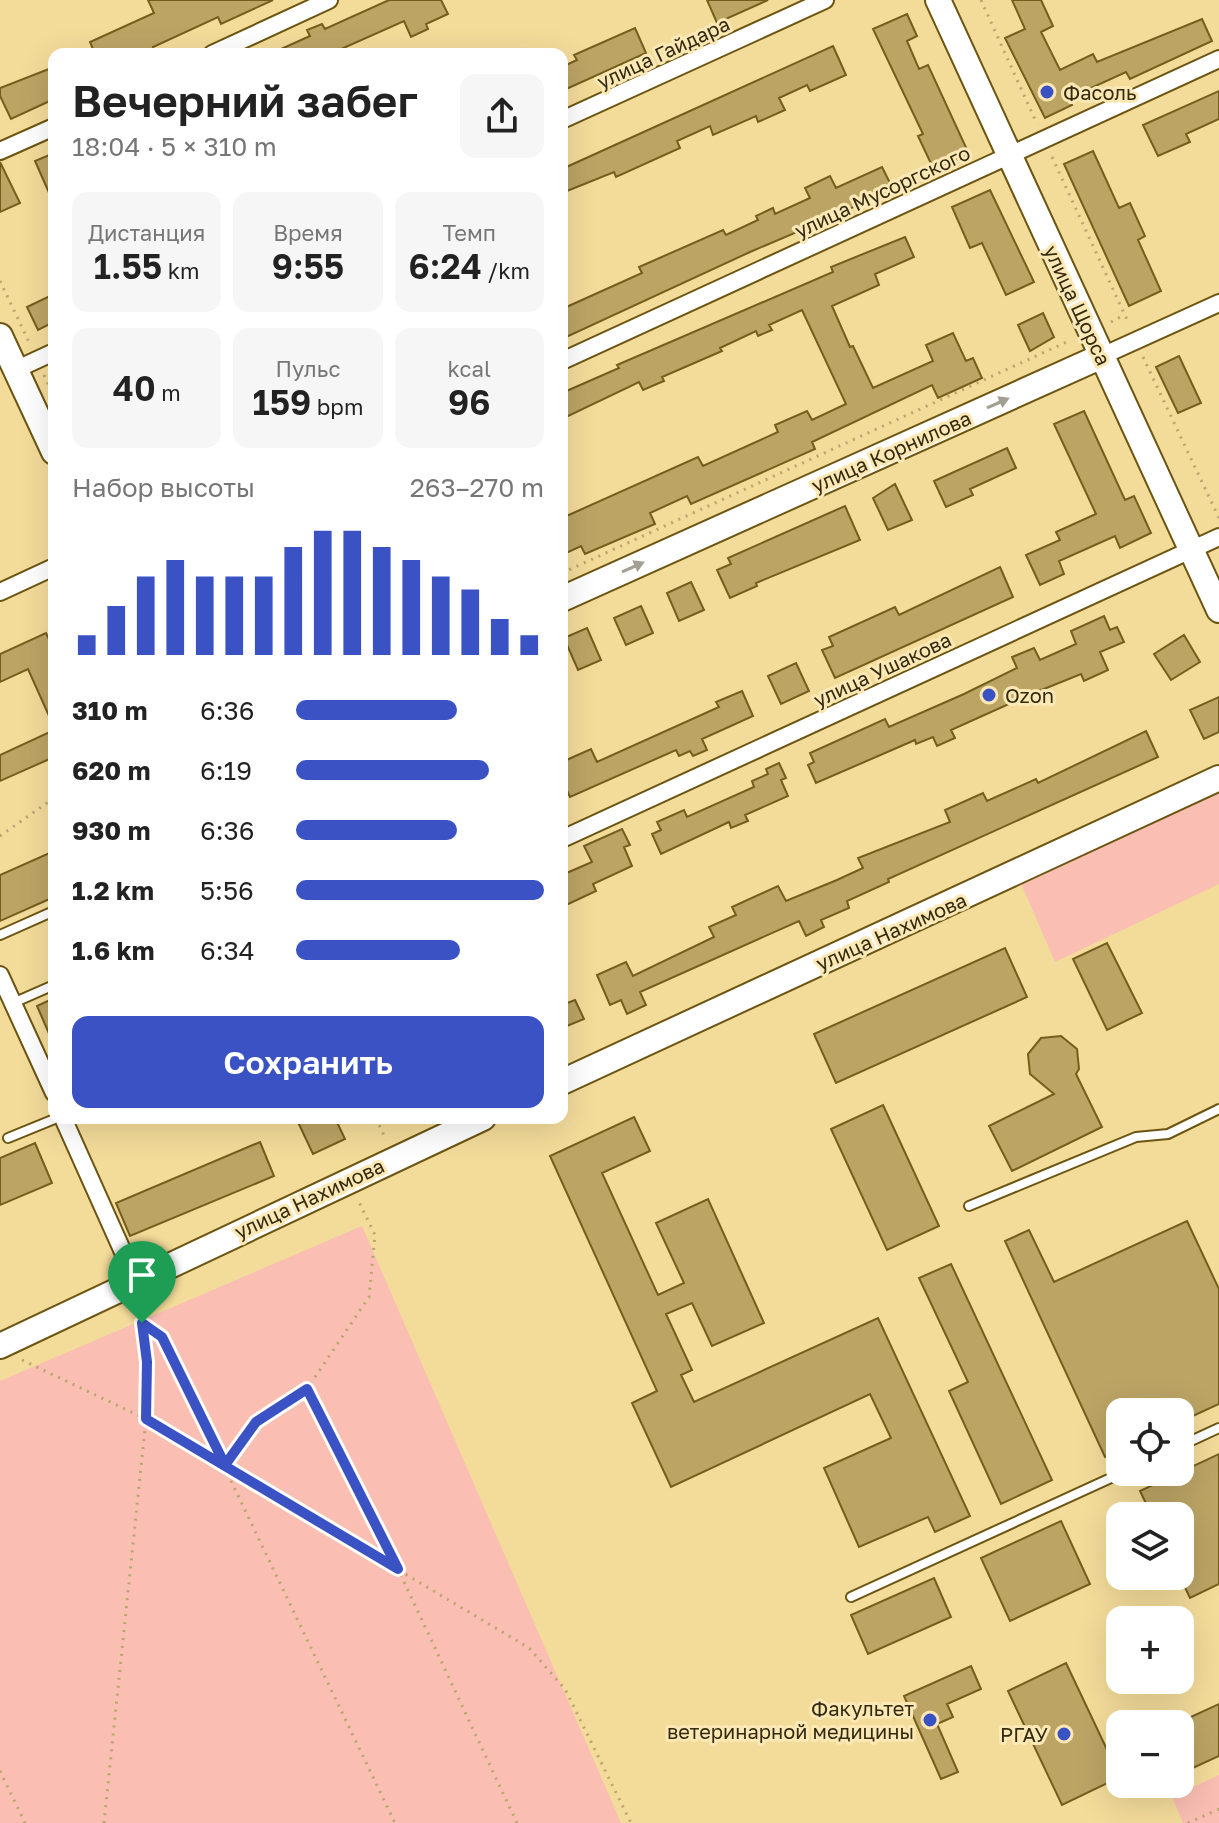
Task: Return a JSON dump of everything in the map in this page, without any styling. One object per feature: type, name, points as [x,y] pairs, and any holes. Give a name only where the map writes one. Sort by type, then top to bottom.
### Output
[{"type":"street","points":[[225,48],[329,0]]},
{"type":"street","name":"улица Гайдара","points":[[568,117],[825,0]]},
{"type":"street","name":"улица Щорса","points":[[938,0],[1219,610]]},
{"type":"street","name":"улица Мусоргского","points":[[568,358],[1219,59]]},
{"type":"street","points":[[0,151],[48,130]]},
{"type":"street","name":"улица Корнилова","points":[[568,596],[1219,303]]},
{"type":"street","points":[[0,336],[26,365],[48,433]]},
{"type":"street","points":[[26,365],[48,355]]},
{"type":"street","name":"улица Ушакова","points":[[568,836],[1219,537]]},
{"type":"street","points":[[0,592],[48,570]]},
{"type":"street","name":"улица Нахимова","points":[[568,1079],[1219,778]]},
{"type":"street","points":[[0,975],[48,1080]]},
{"type":"street","points":[[63,1124],[136,1281]]},
{"type":"street","name":"улица Нахимова","points":[[5,1351],[136,1281],[470,1124]]},
{"type":"lane","points":[[0,935],[48,914]]},
{"type":"lane","points":[[13,1003],[48,988]]},
{"type":"lane","points":[[969,1206],[1136,1137],[1168,1134],[1219,1109]]},
{"type":"lane","points":[[8,1138],[48,1123]]},
{"type":"lane","points":[[1194,1440],[1219,1428]]},
{"type":"lane","points":[[851,1597],[1106,1480]]},
{"type":"path","points":[[981,0],[1219,518]]},
{"type":"path","points":[[0,281],[26,365],[48,390]]},
{"type":"path","points":[[568,570],[1091,332]]},
{"type":"path","points":[[0,836],[48,802]]},
{"type":"path","points":[[379,1124],[394,1158]]},
{"type":"path","points":[[225,1465],[256,1422],[307,1389],[369,1297],[375,1235],[348,1180]]},
{"type":"path","points":[[104,1823],[146,1419],[147,1362],[136,1281]]},
{"type":"path","points":[[142,1323],[162,1337],[395,1823]]},
{"type":"path","points":[[5,1351],[146,1419],[529,1648],[565,1689],[631,1823]]},
{"type":"path","points":[[307,1389],[398,1569],[517,1823]]},
{"type":"path","points":[[0,1771],[25,1823]]},
{"type":"path","points":[[1188,1823],[1219,1809]]},
{"type":"shaded area","points":[[1219,778],[1219,884],[1055,962],[1017,874]]},
{"type":"shaded area","points":[[362,1226],[621,1823],[0,1823],[0,1381]]},
{"type":"shaded area","points":[[1219,1775],[1219,1823],[1183,1823],[1172,1798],[1194,1798],[1194,1787]]},
{"type":"building","points":[[148,0],[273,0],[221,24],[218,17],[153,48],[92,48],[90,42],[154,13]]},
{"type":"building","points":[[389,0],[441,0],[448,14],[426,24],[428,29],[411,37],[404,21],[343,48],[283,48],[310,36],[307,30],[322,24],[325,29]]},
{"type":"building","points":[[707,0],[768,0],[717,23]]},
{"type":"building","points":[[1012,0],[1041,0],[1053,26],[1041,32],[1060,70],[1093,54],[1097,62],[1202,19],[1212,41],[1130,79],[1126,72],[1069,98],[1072,105],[1045,118],[1005,38],[1025,29]]},
{"type":"building","points":[[907,14],[917,36],[907,41],[919,69],[928,65],[969,154],[934,170],[918,136],[923,134],[873,29]]},
{"type":"building","points":[[635,28],[646,53],[568,88],[568,64],[577,60],[574,55]]},
{"type":"building","points":[[833,46],[846,75],[810,91],[807,85],[779,98],[785,110],[758,122],[756,116],[713,135],[710,126],[677,141],[680,148],[616,177],[614,172],[568,191],[568,166]]},
{"type":"building","points":[[48,69],[48,102],[11,119],[0,96],[0,88]]},
{"type":"building","points":[[1219,91],[1219,119],[1186,134],[1190,142],[1158,156],[1143,125]]},
{"type":"building","points":[[1093,151],[1119,208],[1130,203],[1145,236],[1138,240],[1161,291],[1129,306],[1064,164]]},
{"type":"building","points":[[48,156],[48,190],[35,161]]},
{"type":"building","points":[[0,162],[20,203],[0,212]]},
{"type":"building","points":[[882,167],[893,189],[838,214],[840,219],[820,228],[818,223],[750,252],[568,336],[568,306],[642,273],[639,267],[723,230],[726,235],[758,220],[756,216],[773,208],[775,214],[810,198],[805,188],[830,176],[836,188]]},
{"type":"building","points":[[990,190],[1034,282],[1006,295],[982,243],[970,248],[952,207]]},
{"type":"building","points":[[905,237],[914,257],[875,274],[879,285],[832,306],[873,388],[933,361],[926,345],[953,333],[966,361],[973,358],[982,378],[938,398],[932,385],[812,442],[815,449],[691,504],[687,496],[650,513],[655,524],[585,554],[581,546],[568,552],[568,515],[698,457],[703,466],[778,432],[775,425],[807,411],[812,420],[846,404],[802,310],[769,325],[772,330],[758,336],[756,331],[720,348],[722,351],[662,377],[664,381],[643,390],[639,382],[568,416],[568,390],[619,368],[617,365],[833,272],[831,267]]},
{"type":"building","points":[[48,297],[48,325],[38,330],[27,307]]},
{"type":"building","points":[[1043,313],[1054,337],[1030,351],[1018,325]]},
{"type":"building","points":[[1179,356],[1201,403],[1178,413],[1156,367]]},
{"type":"building","points":[[1084,411],[1125,500],[1134,496],[1151,533],[1120,548],[1115,536],[1059,561],[1064,574],[1040,585],[1026,555],[1060,540],[1056,532],[1096,514],[1054,424]]},
{"type":"building","points":[[1007,448],[1016,468],[970,489],[973,495],[946,507],[934,481]]},
{"type":"building","points":[[895,484],[912,520],[888,530],[873,498]]},
{"type":"building","points":[[845,506],[860,540],[756,583],[757,586],[730,598],[717,570],[731,564],[728,558]]},
{"type":"building","points":[[1000,567],[1013,597],[835,678],[822,650],[833,646],[829,637],[895,607],[899,615]]},
{"type":"building","points":[[691,582],[704,610],[679,621],[667,593]]},
{"type":"building","points":[[641,606],[653,633],[626,645],[614,618]]},
{"type":"building","points":[[1104,616],[1110,630],[1117,627],[1124,642],[1100,652],[1108,670],[1084,681],[1081,674],[1029,695],[951,730],[955,738],[937,746],[933,737],[916,744],[915,740],[816,783],[808,765],[814,762],[810,753],[885,719],[889,727],[964,694],[1017,668],[1012,657],[1034,648],[1040,660],[1076,644],[1071,631]]},
{"type":"building","points":[[587,628],[601,660],[578,670],[568,647],[568,636]]},
{"type":"building","points":[[46,633],[48,714],[28,669],[0,682],[0,654]]},
{"type":"building","points":[[1184,635],[1200,662],[1171,680],[1154,654]]},
{"type":"building","points":[[796,663],[809,691],[781,704],[768,676]]},
{"type":"building","points":[[742,691],[753,716],[702,739],[707,750],[693,756],[690,751],[679,756],[676,750],[570,797],[568,759],[591,749],[597,762],[719,707],[716,702]]},
{"type":"building","points":[[1219,697],[1219,732],[1204,739],[1190,710]]},
{"type":"building","points":[[1146,731],[1158,757],[888,879],[889,882],[847,901],[849,908],[821,920],[824,927],[806,936],[799,921],[640,992],[646,1005],[627,1014],[621,1000],[610,1005],[597,975],[626,962],[633,976],[714,937],[709,927],[736,915],[732,907],[778,886],[786,901],[837,880],[863,868],[858,858],[950,822],[945,810],[983,793],[987,801],[1036,779],[1038,783]]},
{"type":"building","points":[[48,733],[48,760],[0,781],[0,755]]},
{"type":"building","points":[[779,763],[786,778],[781,780],[788,796],[745,815],[748,821],[731,828],[729,822],[661,854],[652,834],[661,830],[657,822],[684,810],[687,817],[754,787],[752,781],[768,774],[766,769]]},
{"type":"building","points":[[622,829],[630,845],[624,847],[632,866],[593,884],[596,891],[568,904],[568,872],[592,862],[584,846]]},
{"type":"building","points":[[48,854],[48,900],[0,921],[0,875]]},
{"type":"building","points":[[1107,943],[1142,1013],[1107,1030],[1073,959]]},
{"type":"building","points":[[1005,948],[1027,997],[836,1083],[814,1034]]},
{"type":"building","points":[[575,1000],[584,1019],[568,1026],[568,1003]]},
{"type":"building","points":[[48,1001],[48,1031],[37,1006]]},
{"type":"building","points":[[1061,1036],[1077,1049],[1079,1069],[1076,1074],[1102,1127],[1012,1171],[989,1126],[1054,1094],[1030,1074],[1028,1054],[1041,1038]]},
{"type":"building","points":[[883,1105],[939,1226],[887,1250],[831,1129]]},
{"type":"building","points":[[634,1117],[650,1151],[602,1173],[658,1295],[684,1283],[656,1223],[708,1199],[764,1323],[712,1346],[692,1303],[666,1314],[692,1370],[681,1375],[694,1402],[878,1318],[970,1516],[935,1532],[928,1517],[859,1547],[824,1468],[891,1438],[870,1394],[671,1487],[632,1403],[657,1391],[550,1156]]},
{"type":"building","points":[[299,1124],[338,1124],[345,1139],[313,1154]]},
{"type":"building","points":[[260,1142],[274,1176],[130,1236],[116,1203]]},
{"type":"building","points":[[35,1143],[52,1183],[0,1205],[0,1158]]},
{"type":"building","points":[[1187,1221],[1219,1289],[1219,1404],[1194,1416],[1194,1398],[1106,1398],[1105,1457],[1005,1241],[1029,1230],[1054,1282]]},
{"type":"building","points":[[951,1264],[1052,1480],[1001,1504],[949,1391],[968,1382],[919,1278]]},
{"type":"building","points":[[1219,1454],[1219,1584],[1190,1598],[1186,1590],[1194,1590],[1194,1502],[1145,1502],[1140,1491],[1151,1486],[1194,1486],[1194,1466]]},
{"type":"building","points":[[1061,1521],[1090,1584],[1010,1621],[981,1558]]},
{"type":"building","points":[[934,1578],[951,1617],[868,1654],[851,1615]]},
{"type":"building","name":"РГАУ","points":[[1066,1663],[1106,1747],[1106,1784],[1062,1805],[1008,1691]]},
{"type":"building","name":"Факультет ветеринарной медицины","points":[[971,1666],[981,1689],[947,1704],[953,1717],[937,1724],[958,1772],[941,1779],[904,1696]]},
{"type":"building","points":[[1219,1704],[1219,1756],[1194,1768],[1194,1716]]},
{"type":"place","name":"Фасоль","points":[[1047,92]]},
{"type":"place","name":"Ozon","points":[[989,695]]},
{"type":"place","name":"Факультет ветеринарной медицины","points":[[930,1720]]},
{"type":"place","name":"РГАУ","points":[[1064,1734]]},
{"type":"route","points":[[142,1323],[162,1337],[225,1465],[256,1422],[307,1389],[398,1569],[146,1419],[147,1362],[142,1323]]}]
